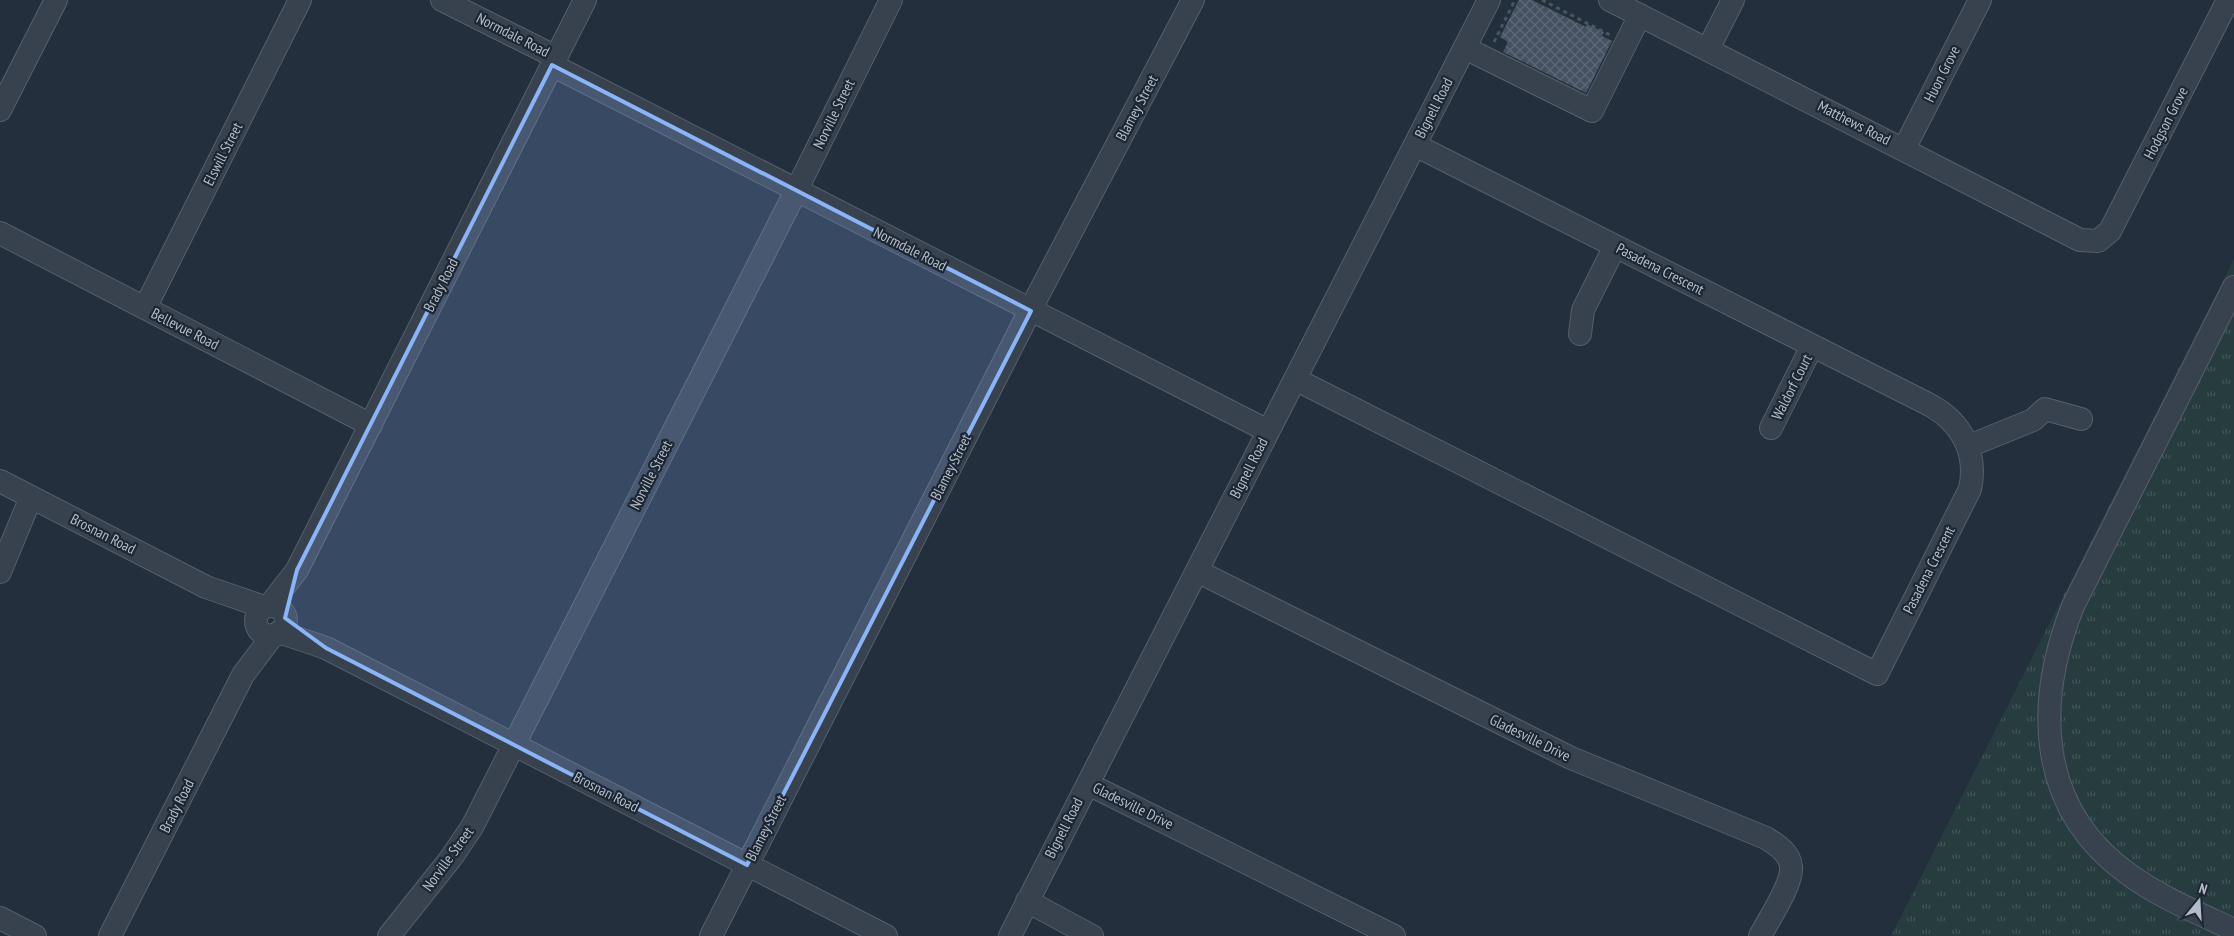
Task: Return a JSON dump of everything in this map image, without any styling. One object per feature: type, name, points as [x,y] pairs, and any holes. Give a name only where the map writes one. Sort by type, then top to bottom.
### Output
[{"type":"street","points":[[0,110],[56,0]]},
{"type":"street","name":"Elswill Street","points":[[145,308],[300,0]]},
{"type":"street","name":"Normdale Road","points":[[442,0],[796,191],[1268,431]]},
{"type":"street","name":"Brady Road","points":[[110,936],[585,0]]},
{"type":"street","name":"Norville Street","points":[[389,936],[461,844],[796,191],[891,0]]},
{"type":"street","name":"Blamey Street","points":[[711,936],[1031,311],[1193,0]]},
{"type":"street","name":"Bignell Road","points":[[1010,936],[1489,0]]},
{"type":"street","name":"Matthews Road","points":[[1610,0],[2080,240],[2098,241]]},
{"type":"street","points":[[1708,49],[1733,0]]},
{"type":"street","name":"Huon Grove","points":[[1904,149],[1980,0]]},
{"type":"street","name":"Hodgson Grove","points":[[2098,241],[2110,231],[2228,0]]},
{"type":"street","points":[[1465,48],[1592,111],[1640,15]]},
{"type":"street","name":"Pasadena Crescent","points":[[1295,379],[1877,674],[1966,499],[1972,478],[1969,446],[1958,428],[1940,411],[1415,145]]},
{"type":"street","name":"Bellevue Road","points":[[0,233],[371,425]]},
{"type":"street","points":[[1580,334],[1583,310],[1615,246]]},
{"type":"street","points":[[2234,287],[2073,606],[2060,639],[2054,666],[2049,702],[2049,742],[2067,803],[2083,829],[2103,853],[2127,873],[2150,887],[2234,930]]},
{"type":"street","name":"Waldorf Court","points":[[1771,428],[1812,346]]},
{"type":"street","points":[[1969,446],[2033,420],[2045,409],[2081,419]]},
{"type":"street","name":"Brosnan Road","points":[[0,482],[886,936]]},
{"type":"street","points":[[0,572],[31,497]]},
{"type":"street","name":"Gladesville Drive","points":[[1197,570],[1571,758],[1766,838],[1782,849],[1791,868],[1789,878],[1760,936]]},
{"type":"street","name":"Gladesville Drive","points":[[1088,784],[1394,936]]},
{"type":"street","points":[[1027,900],[1092,936]]},
{"type":"street","points":[[0,918],[35,936]]},
{"type":"highlighted area","points":[[552,65],[1031,311],[747,865],[326,648],[285,618],[297,570]]},
{"type":"green space","points":[[2234,259],[2234,936],[1891,936]]},
{"type":"building","points":[[1519,0],[1532,0],[1586,27],[1587,24],[1604,32],[1602,36],[1612,41],[1586,93],[1503,52],[1508,42],[1500,37]]}]
